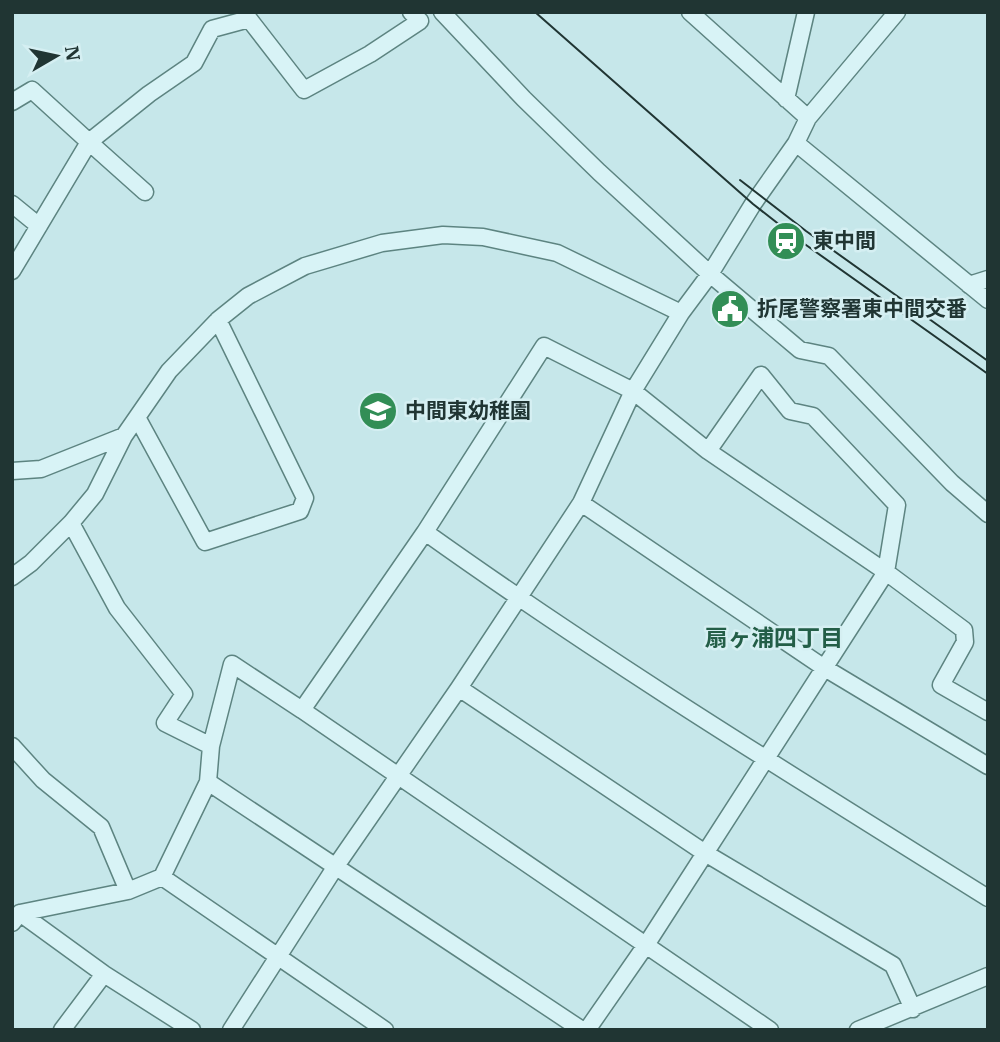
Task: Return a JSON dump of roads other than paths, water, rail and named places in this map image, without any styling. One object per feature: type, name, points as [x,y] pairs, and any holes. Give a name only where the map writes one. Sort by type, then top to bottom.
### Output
[{"type":"street","points":[[12,271],[89,142],[194,62],[212,29],[249,19],[304,90],[370,54],[420,21],[411,12]]},
{"type":"street","points":[[442,12],[566,141],[710,274],[800,350],[829,356],[952,482],[988,514]]},
{"type":"street","points":[[690,12],[808,118]]},
{"type":"street","points":[[786,99],[806,12]]},
{"type":"street","points":[[231,1030],[336,866],[459,688],[516,597],[580,503],[633,391],[681,313],[796,144],[808,118],[897,12]]},
{"type":"street","points":[[12,102],[32,90],[145,192]]},
{"type":"street","points":[[796,144],[988,300]]},
{"type":"street","points":[[12,204],[39,226]]},
{"type":"street","points":[[12,577],[31,563],[71,523],[95,494],[124,436],[169,371],[218,320],[248,296],[305,266],[382,243],[443,235],[483,237],[558,253],[681,313]]},
{"type":"street","points":[[969,285],[988,279]]},
{"type":"street","points":[[138,419],[205,542],[300,511],[305,498],[218,320]]},
{"type":"street","points":[[302,710],[425,532],[544,346],[633,391],[708,451],[886,572],[964,629],[965,642],[941,685],[988,712]]},
{"type":"street","points":[[208,782],[585,1030],[646,945],[886,572],[897,505],[813,416],[790,411],[761,375],[708,451]]},
{"type":"street","points":[[12,471],[41,469],[124,436]]},
{"type":"street","points":[[580,503],[823,667],[988,766]]},
{"type":"street","points":[[71,523],[117,608],[184,694],[165,723],[211,746]]},
{"type":"street","points":[[425,532],[516,597],[765,759],[988,898]]},
{"type":"street","points":[[16,918],[128,891],[162,877],[208,782],[211,746],[232,664],[770,1030]]},
{"type":"street","points":[[459,688],[705,853],[893,965],[912,1009]]},
{"type":"street","points":[[12,746],[43,780],[101,827],[128,891]]},
{"type":"street","points":[[162,877],[385,1030]]},
{"type":"street","points":[[16,918],[192,1030]]},
{"type":"street","points":[[62,1030],[104,974]]},
{"type":"street","points":[[858,1030],[988,976]]},
{"type":"tram line","points":[[535,12],[753,204],[799,240],[988,374]]},
{"type":"tram line","points":[[740,180],[806,231],[988,361]]},
{"type":"place","name":"東中間","points":[[786,241]]},
{"type":"place","name":"折尾警察署東中間交番","points":[[730,309]]},
{"type":"place","name":"中間東幼稚園","points":[[378,411]]},
{"type":"district","name":"扇ヶ浦四丁目","points":[[774,638]]}]
